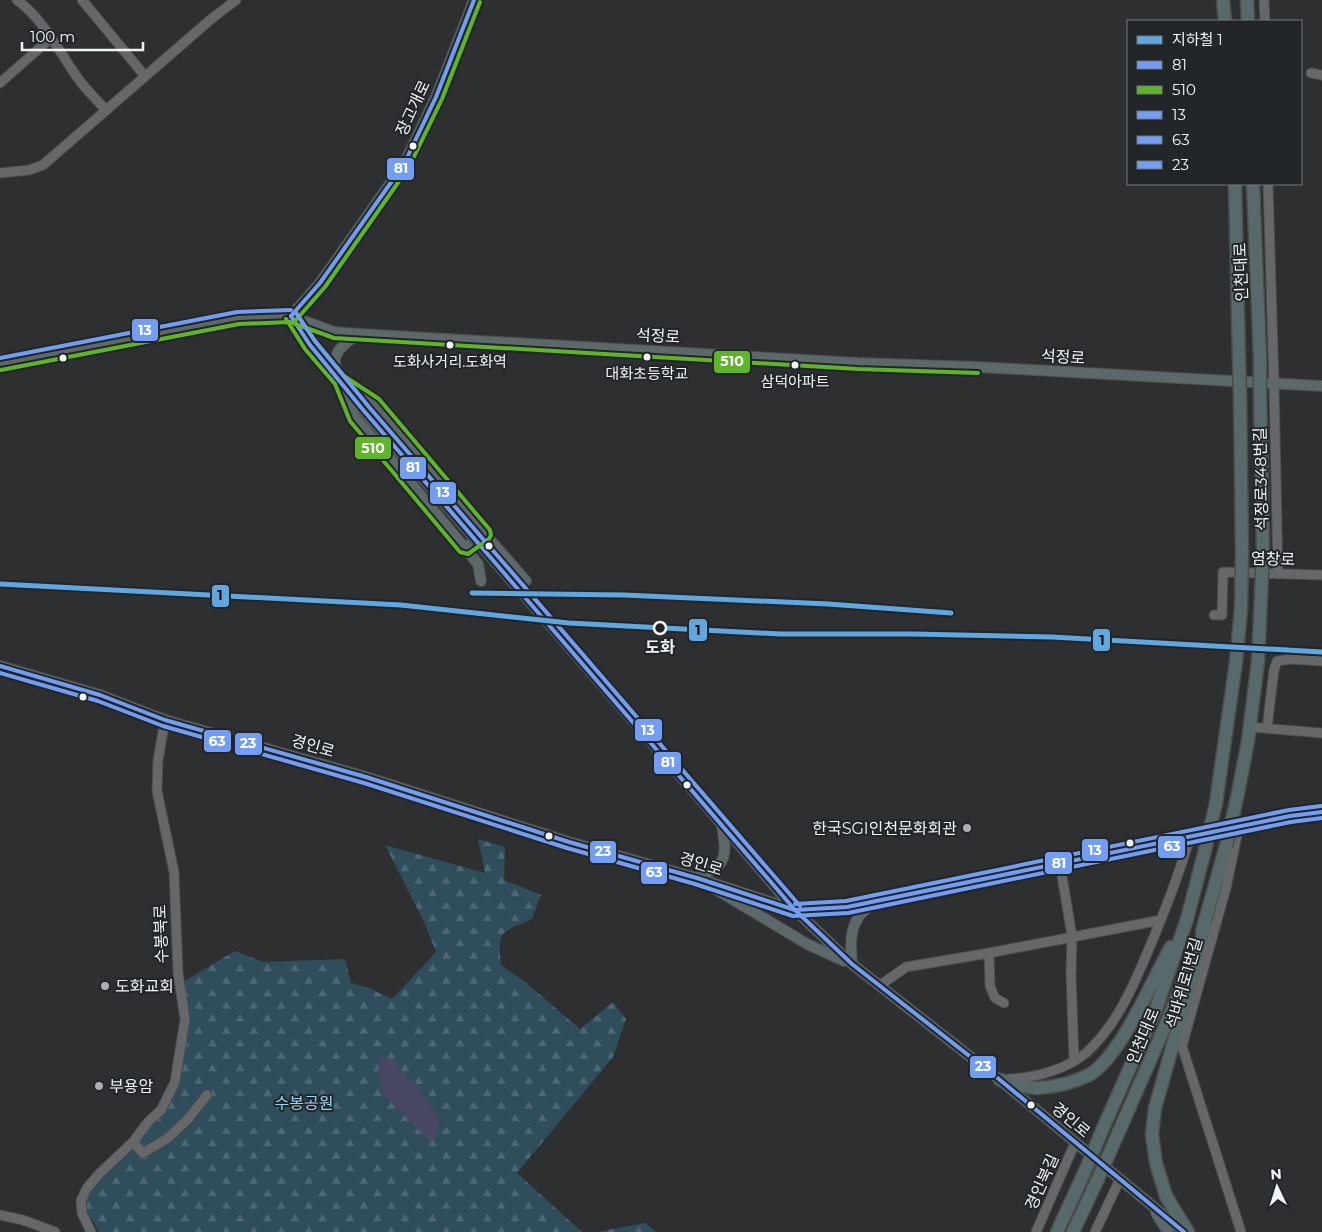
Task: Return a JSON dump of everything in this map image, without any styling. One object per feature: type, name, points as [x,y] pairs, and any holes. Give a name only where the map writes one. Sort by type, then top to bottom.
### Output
[{"type":"highway","points":[[1223,0],[1225,20]]},
{"type":"highway","points":[[1231,0],[1231,20]]},
{"type":"highway","points":[[1247,0],[1248,20]]},
{"type":"highway","points":[[1255,0],[1255,20]]},
{"type":"highway","name":"인천대로","points":[[1057,1232],[1156,1009],[1187,919],[1216,804],[1236,662],[1241,609],[1240,396],[1235,185]]},
{"type":"highway","name":"인천대로","points":[[1073,1232],[1169,1017],[1205,924],[1237,798],[1250,727],[1258,661],[1263,551],[1260,359],[1253,185]]},
{"type":"highway","points":[[1000,1080],[1036,1088],[1065,1084],[1090,1074],[1111,1055],[1125,1033],[1187,919]]},
{"type":"highway","points":[[1188,1232],[1166,1196],[1156,1162],[1152,1134],[1154,1108],[1192,981],[1205,924]]},
{"type":"main road","name":"장고개로","points":[[291,316],[320,283],[404,164],[436,97],[474,0]]},
{"type":"main road","name":"석정로","points":[[0,364],[238,318],[291,316],[334,332],[360,334],[858,363],[978,367],[1322,386]]},
{"type":"main road","points":[[291,316],[310,345],[340,382],[795,910],[848,908],[1239,826],[1322,812]]},
{"type":"main road","points":[[360,334],[347,342],[336,358],[335,367],[355,417],[478,564],[482,581]]},
{"type":"main road","points":[[340,382],[375,403],[484,534],[526,581]]},
{"type":"main road","points":[[465,548],[484,534]]},
{"type":"main road","name":"경인로","points":[[0,666],[100,695],[165,720],[366,776],[568,842],[697,878],[795,910],[852,964],[1000,1080],[1184,1232]]},
{"type":"main road","points":[[697,878],[712,871],[722,861],[726,850],[722,824]]},
{"type":"main road","points":[[697,878],[808,944],[852,964],[850,943],[854,927],[858,917],[875,902]]},
{"type":"main road","points":[[1152,1206],[1168,1232]]},
{"type":"street","points":[[17,0],[35,14],[78,79],[106,109]]},
{"type":"street","points":[[82,0],[145,76]]},
{"type":"street","points":[[0,173],[29,170],[43,165],[210,20],[236,0]]},
{"type":"street","points":[[1264,0],[1265,20]]},
{"type":"street","points":[[0,84],[51,38]]},
{"type":"street","points":[[1311,73],[1322,74]]},
{"type":"street","name":"석정로348번길","points":[[1268,185],[1278,574]]},
{"type":"street","name":"염창로","points":[[1214,615],[1222,615],[1223,572],[1322,575]]},
{"type":"street","points":[[1267,728],[1274,670],[1277,661],[1291,659],[1322,661]]},
{"type":"street","name":"수봉북로","points":[[91,1232],[82,1213],[81,1201],[87,1188],[108,1164],[133,1142],[148,1122],[161,1110],[175,1082],[185,1019],[178,974],[174,872],[157,791],[158,760],[165,720]]},
{"type":"street","points":[[1250,727],[1322,733]]},
{"type":"street","name":"석바위로1번길","points":[[1239,826],[1223,897],[1182,1046],[1241,1232]]},
{"type":"street","points":[[1000,1080],[1025,1079],[1062,1067],[1086,1053],[1110,1026],[1142,966],[1179,876],[1190,837]]},
{"type":"street","points":[[1060,864],[1072,936],[1071,974],[1074,1061]]},
{"type":"street","points":[[879,986],[906,967],[1161,920]]},
{"type":"street","points":[[989,953],[990,986],[994,998],[1004,1003]]},
{"type":"street","points":[[133,1142],[143,1153],[168,1138],[188,1120],[207,1095]]},
{"type":"street","name":"경인북길","points":[[1036,1232],[1075,1143]]},
{"type":"street","points":[[1095,1232],[1120,1179]]},
{"type":"street","points":[[0,1216],[23,1220],[55,1232]]},
{"type":"green space","name":"수봉공원","points":[[478,839],[505,847],[504,880],[541,895],[532,919],[503,934],[500,945],[501,965],[524,981],[580,1029],[613,1002],[626,1019],[613,1057],[517,1173],[582,1232],[99,1232],[81,1201],[148,1122],[175,1082],[185,1019],[183,982],[235,951],[263,962],[345,959],[351,983],[369,988],[392,999],[436,952],[425,924],[385,845],[485,873]]},
{"type":"green space","points":[[645,1223],[656,1232],[597,1232]]},
{"type":"shaded area","points":[[379,1057],[389,1058],[398,1064],[407,1078],[417,1084],[436,1112],[439,1121],[437,1132],[430,1144],[425,1136],[384,1096],[378,1071]]},
{"type":"metro line","name":"1","points":[[0,584],[401,605],[569,623],[780,634],[1052,637],[1322,652]]},
{"type":"metro line","name":"1","points":[[472,593],[624,595],[828,604],[951,613]]},
{"type":"transit line","name":"81","points":[[291,316],[320,283],[404,164],[436,97],[474,0]]},
{"type":"transit line","name":"510","points":[[296,320],[325,287],[409,167],[442,99],[480,2]]},
{"type":"transit line","name":"13","points":[[0,358],[237,312],[291,310]]},
{"type":"transit line","name":"510","points":[[286,319],[305,349],[335,384],[350,421],[460,552],[468,554],[489,539],[491,535],[490,530],[379,399],[344,376],[315,341],[296,313]]},
{"type":"transit line","name":"13","points":[[296,313],[315,341],[369,407],[800,906]]},
{"type":"transit line","name":"81","points":[[291,316],[310,345],[364,411],[795,910]]},
{"type":"transit line","name":"510","points":[[1,370],[239,324],[290,322],[334,338],[858,369],[978,373]]},
{"type":"transit line","name":"23","points":[[0,666],[100,695],[165,720],[366,777],[569,842],[697,878],[795,910],[852,964],[1000,1080],[1184,1232]]},
{"type":"transit line","name":"63","points":[[0,673],[98,701],[163,726],[364,783],[567,848],[695,884],[793,916],[848,913],[1291,822],[1322,818]]},
{"type":"transit line","name":"13","points":[[795,904],[846,901],[1289,810],[1321,806]]},
{"type":"transit line","name":"81","points":[[795,910],[847,907],[1290,816],[1322,812]]},
{"type":"place","name":"도화사거리.도화역","points":[[450,345]]},
{"type":"place","name":"대화초등학교","points":[[647,357]]},
{"type":"place","name":"삼덕아파트","points":[[795,365]]},
{"type":"place","name":"도화","points":[[660,628]]},
{"type":"place","name":"한국SGI인천문화회관","points":[[967,828]]},
{"type":"place","name":"도화교회","points":[[105,986]]},
{"type":"place","name":"부용암","points":[[99,1086]]}]
